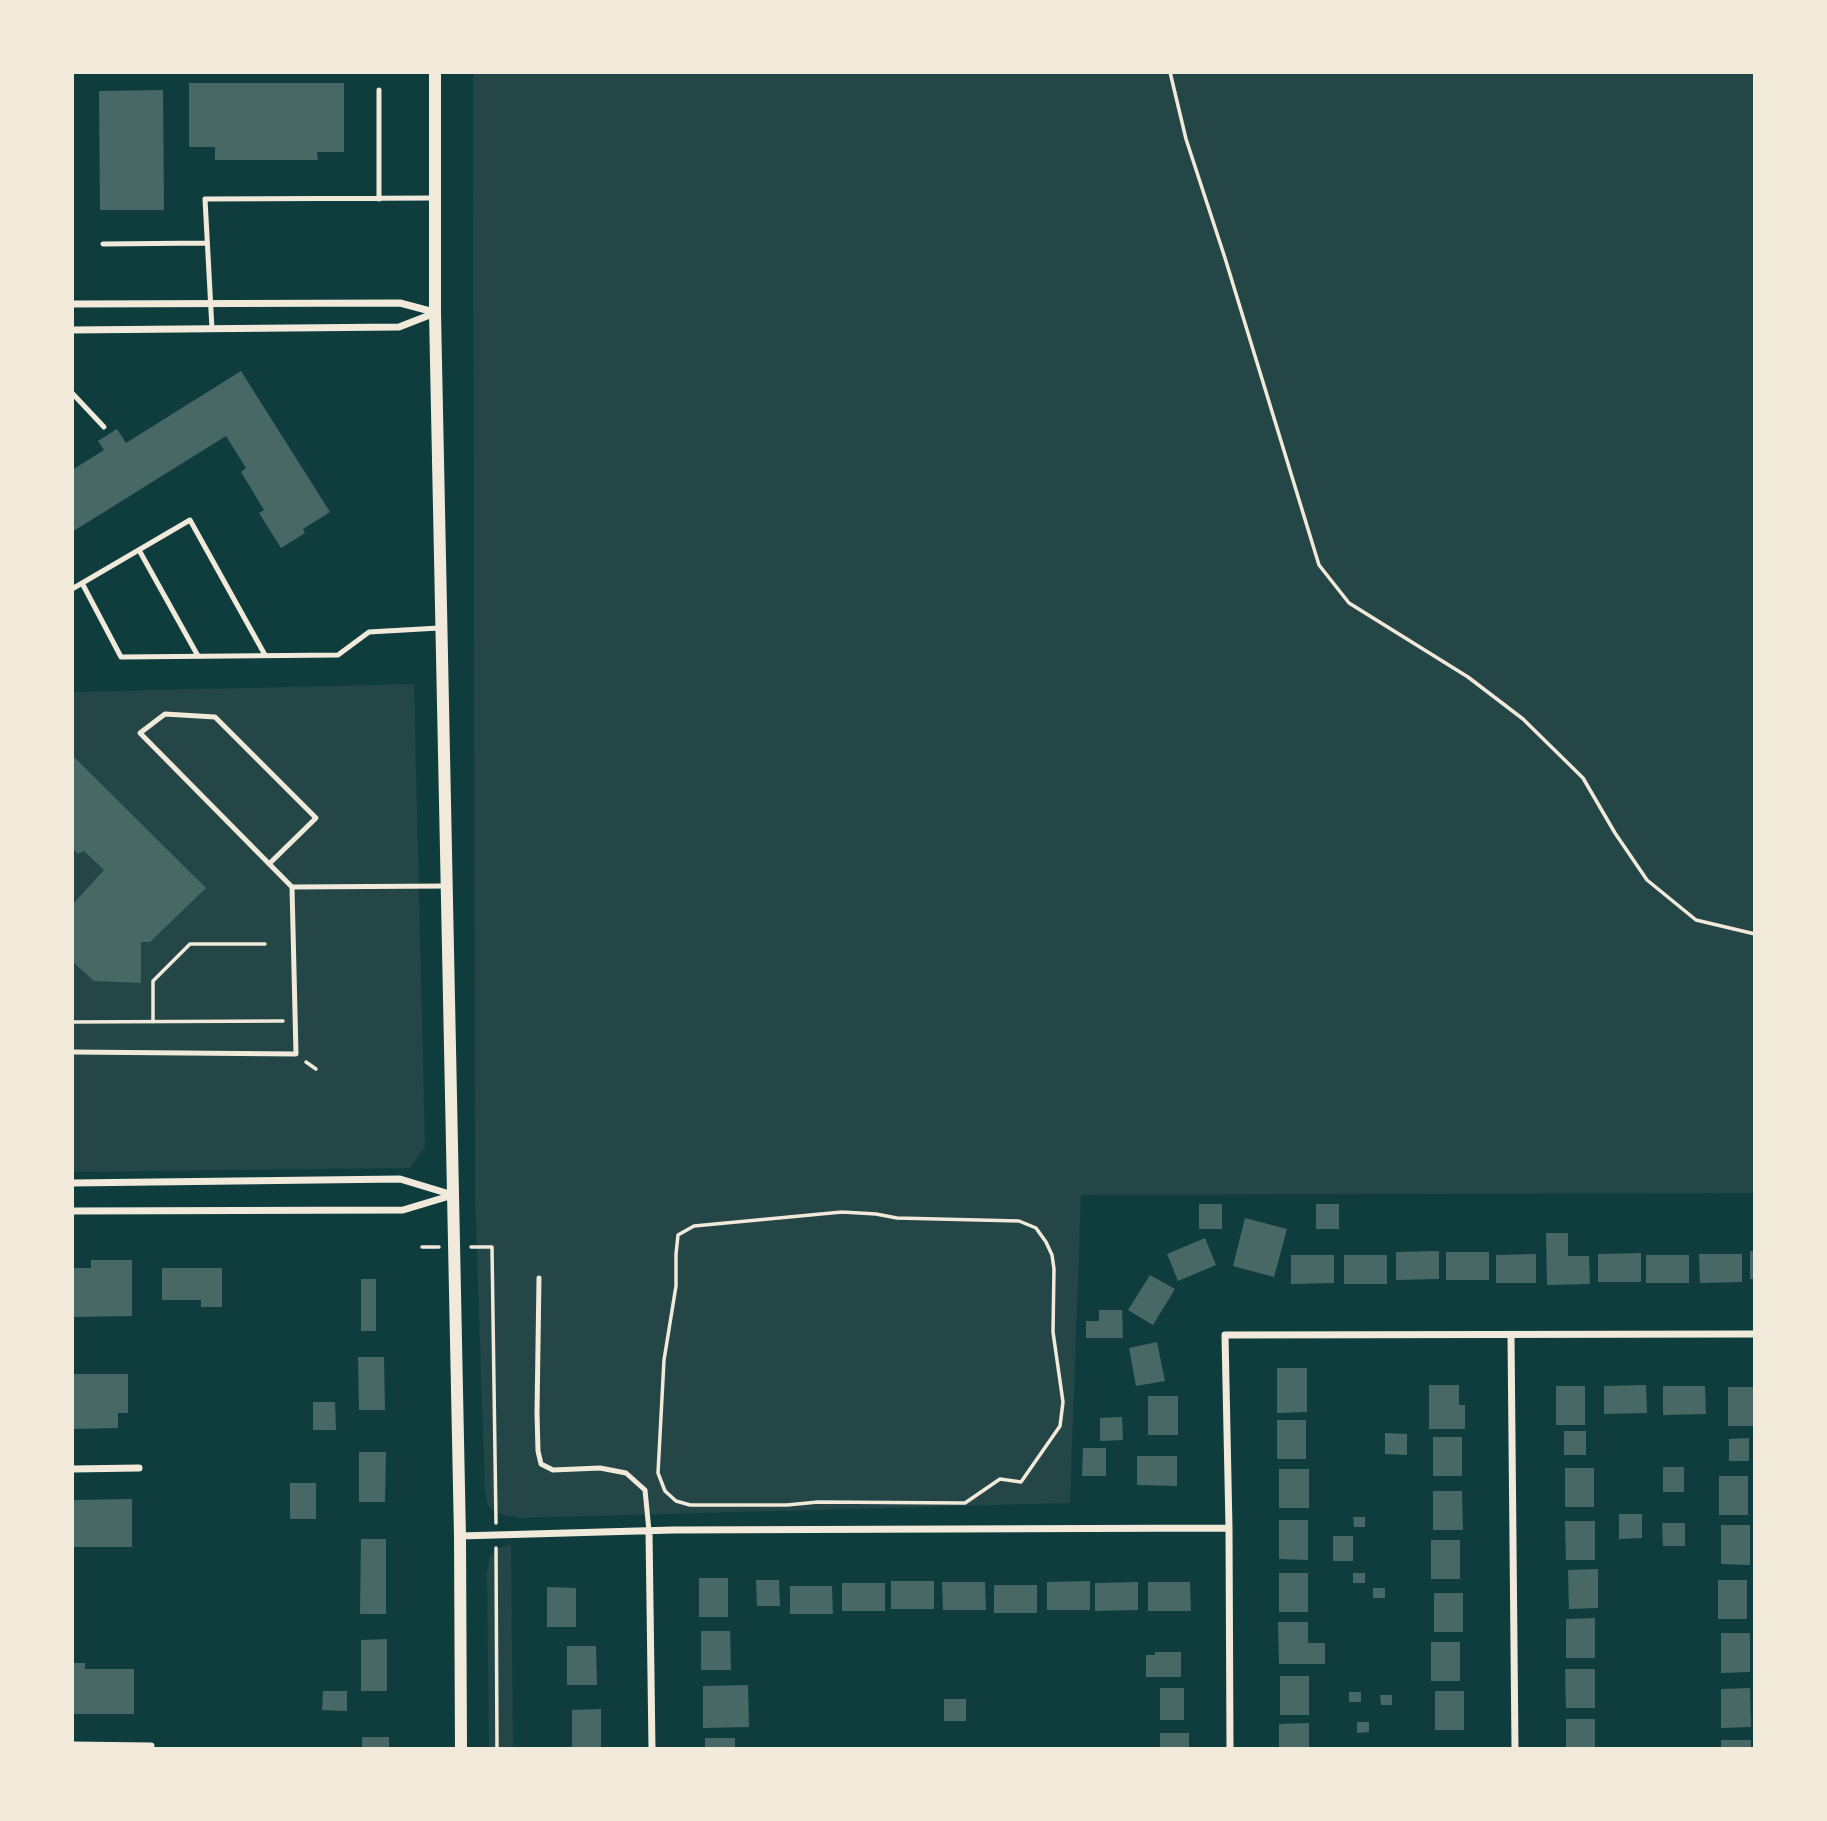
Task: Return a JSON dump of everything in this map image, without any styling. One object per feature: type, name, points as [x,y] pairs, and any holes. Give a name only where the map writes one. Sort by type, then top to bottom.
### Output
[{"type":"street","points":[[435,72],[435,313],[460,1536],[461,1749]]},
{"type":"street","points":[[72,304],[400,303],[435,313]]},
{"type":"street","points":[[72,330],[399,327],[435,313]]},
{"type":"street","points":[[72,1183],[400,1180],[453,1195]]},
{"type":"street","points":[[72,1211],[403,1210],[453,1195]]},
{"type":"street","points":[[1230,1749],[1225,1335],[1755,1334]]},
{"type":"street","points":[[1511,1335],[1516,1749]]},
{"type":"street","points":[[72,1469],[139,1468]]},
{"type":"street","points":[[460,1536],[649,1531],[1229,1528]]},
{"type":"street","points":[[649,1531],[652,1749]]},
{"type":"street","points":[[72,1745],[151,1746]]},
{"type":"lane","points":[[379,90],[379,199]]},
{"type":"lane","points":[[212,329],[205,199],[435,198]]},
{"type":"lane","points":[[103,244],[206,243]]},
{"type":"lane","points":[[72,393],[104,427]]},
{"type":"lane","points":[[72,589],[190,520],[265,655]]},
{"type":"lane","points":[[139,550],[198,656]]},
{"type":"lane","points":[[82,583],[121,657],[338,654],[369,632],[442,628]]},
{"type":"lane","points":[[72,1052],[296,1054],[292,887],[269,864],[168,761],[140,733],[165,714],[215,717],[316,818],[269,864]]},
{"type":"lane","points":[[292,887],[447,886]]},
{"type":"lane","points":[[539,1278],[537,1413],[541,1464],[553,1470],[600,1468],[626,1474],[645,1490],[649,1531]]},
{"type":"path","points":[[1170,72],[1186,139],[1319,565],[1349,603],[1468,677],[1523,719],[1583,778],[1615,833],[1647,880],[1696,920],[1755,934]]},
{"type":"path","points":[[153,1021],[153,981],[190,944],[265,944]]},
{"type":"path","points":[[72,1022],[287,1021]]},
{"type":"path","points":[[842,1212],[897,1218],[1019,1221],[1036,1228],[1052,1255],[1053,1332],[1063,1402],[1060,1426],[1021,1482],[1000,1479],[965,1503],[690,1505],[676,1501],[665,1491],[658,1473],[664,1360],[676,1286],[678,1235],[694,1226],[842,1212]]},
{"type":"path","points":[[492,1247],[496,1513]]},
{"type":"path","points":[[496,1556],[497,1749]]},
{"type":"shaded area","points":[[473,72],[1755,72],[1755,1193],[1081,1195],[1070,1503],[520,1518],[496,1513],[488,1506],[485,1493],[475,1196]]},
{"type":"shaded area","points":[[414,684],[425,1147],[410,1168],[72,1172],[72,692]]},
{"type":"shaded area","points":[[511,1544],[513,1749],[489,1749],[487,1573],[489,1558],[497,1549]]},
{"type":"building","points":[[189,83],[344,83],[344,152],[317,152],[318,160],[215,160],[215,147],[189,147]]},
{"type":"building","points":[[163,90],[164,210],[100,210],[99,91]]},
{"type":"building","points":[[241,371],[330,512],[303,529],[305,533],[281,548],[259,513],[264,510],[241,472],[246,468],[226,436],[72,532],[72,470],[104,450],[98,441],[117,429],[126,443]]},
{"type":"building","points":[[72,755],[206,888],[150,942],[141,942],[141,983],[94,981],[72,961],[72,905],[104,870],[84,851],[78,854],[72,848]]},
{"type":"building","points":[[1199,1204],[1222,1204],[1222,1229],[1199,1229]]},
{"type":"building","points":[[1316,1204],[1339,1204],[1339,1229],[1316,1229]]},
{"type":"building","points":[[1245,1218],[1287,1229],[1274,1277],[1233,1266]]},
{"type":"building","points":[[1546,1233],[1568,1233],[1568,1256],[1589,1256],[1590,1284],[1547,1285]]},
{"type":"building","points":[[1205,1238],[1216,1265],[1178,1281],[1167,1254]]},
{"type":"building","points":[[1439,1251],[1439,1279],[1396,1280],[1396,1252]]},
{"type":"building","points":[[1750,1251],[1755,1251],[1755,1279],[1750,1279]]},
{"type":"building","points":[[1446,1252],[1489,1252],[1489,1280],[1446,1280]]},
{"type":"building","points":[[1641,1253],[1641,1282],[1598,1282],[1598,1254]]},
{"type":"building","points":[[1536,1254],[1536,1283],[1496,1283],[1496,1255]]},
{"type":"building","points":[[1699,1254],[1742,1254],[1742,1282],[1700,1283]]},
{"type":"building","points":[[1291,1255],[1334,1255],[1334,1283],[1291,1284]]},
{"type":"building","points":[[1344,1255],[1387,1255],[1387,1284],[1344,1284]]},
{"type":"building","points":[[1646,1255],[1689,1255],[1689,1283],[1646,1283]]},
{"type":"building","points":[[91,1260],[132,1260],[132,1316],[72,1317],[73,1268],[91,1268]]},
{"type":"building","points":[[162,1268],[222,1268],[222,1307],[201,1307],[201,1300],[162,1300]]},
{"type":"building","points":[[1150,1275],[1175,1289],[1153,1325],[1128,1310]]},
{"type":"building","points":[[361,1279],[376,1279],[376,1331],[361,1331]]},
{"type":"building","points":[[1099,1310],[1122,1310],[1123,1338],[1086,1338],[1086,1321],[1099,1321]]},
{"type":"building","points":[[1157,1342],[1165,1381],[1136,1386],[1129,1348]]},
{"type":"building","points":[[358,1357],[384,1357],[385,1410],[359,1410]]},
{"type":"building","points":[[1277,1368],[1307,1368],[1307,1412],[1277,1413]]},
{"type":"building","points":[[72,1374],[128,1374],[128,1413],[118,1413],[118,1428],[72,1429]]},
{"type":"building","points":[[1429,1385],[1459,1385],[1459,1405],[1465,1405],[1465,1429],[1429,1429]]},
{"type":"building","points":[[1646,1385],[1647,1413],[1604,1414],[1604,1386]]},
{"type":"building","points":[[1556,1386],[1585,1386],[1585,1425],[1556,1425]]},
{"type":"building","points":[[1663,1386],[1705,1386],[1706,1414],[1663,1415]]},
{"type":"building","points":[[1728,1387],[1755,1387],[1755,1426],[1728,1426]]},
{"type":"building","points":[[1148,1396],[1178,1396],[1178,1435],[1148,1435]]},
{"type":"building","points":[[313,1402],[335,1402],[336,1430],[313,1430]]},
{"type":"building","points":[[1122,1417],[1123,1440],[1100,1441],[1100,1418]]},
{"type":"building","points":[[1277,1420],[1306,1420],[1306,1459],[1277,1459]]},
{"type":"building","points":[[1564,1431],[1586,1431],[1586,1455],[1564,1455]]},
{"type":"building","points":[[1385,1433],[1407,1434],[1407,1455],[1385,1454]]},
{"type":"building","points":[[1433,1437],[1462,1437],[1462,1476],[1433,1476]]},
{"type":"building","points":[[1749,1438],[1749,1461],[1729,1461],[1729,1439]]},
{"type":"building","points":[[1083,1448],[1106,1448],[1106,1476],[1082,1476]]},
{"type":"building","points":[[359,1452],[386,1452],[385,1502],[359,1502]]},
{"type":"building","points":[[1137,1456],[1177,1456],[1177,1486],[1137,1485]]},
{"type":"building","points":[[1663,1467],[1684,1467],[1684,1492],[1663,1492]]},
{"type":"building","points":[[1565,1468],[1594,1468],[1594,1507],[1565,1507]]},
{"type":"building","points":[[1279,1469],[1309,1469],[1309,1508],[1279,1508]]},
{"type":"building","points":[[1719,1476],[1748,1476],[1748,1515],[1719,1515]]},
{"type":"building","points":[[290,1483],[316,1483],[316,1519],[290,1519]]},
{"type":"building","points":[[1433,1491],[1462,1491],[1463,1530],[1433,1530]]},
{"type":"building","points":[[132,1499],[132,1547],[72,1547],[72,1500]]},
{"type":"building","points":[[1619,1514],[1642,1514],[1642,1538],[1619,1539]]},
{"type":"building","points":[[1353,1517],[1365,1517],[1365,1527],[1354,1527]]},
{"type":"building","points":[[1279,1520],[1308,1520],[1308,1560],[1279,1559]]},
{"type":"building","points":[[1565,1521],[1595,1521],[1595,1560],[1566,1560]]},
{"type":"building","points":[[1662,1523],[1685,1523],[1685,1546],[1663,1546]]},
{"type":"building","points":[[1721,1525],[1750,1525],[1750,1565],[1721,1564]]},
{"type":"building","points":[[1333,1536],[1353,1536],[1353,1561],[1333,1561]]},
{"type":"building","points":[[361,1539],[386,1539],[386,1614],[360,1614]]},
{"type":"building","points":[[1431,1540],[1460,1540],[1460,1579],[1431,1579]]},
{"type":"building","points":[[1598,1569],[1598,1608],[1569,1609],[1568,1570]]},
{"type":"building","points":[[1279,1573],[1308,1573],[1308,1612],[1279,1612]]},
{"type":"building","points":[[1353,1573],[1365,1573],[1365,1583],[1353,1583]]},
{"type":"building","points":[[699,1578],[728,1578],[728,1617],[699,1617]]},
{"type":"building","points":[[756,1580],[779,1580],[780,1606],[757,1606]]},
{"type":"building","points":[[1718,1580],[1747,1580],[1747,1619],[1718,1619]]},
{"type":"building","points":[[891,1581],[934,1581],[934,1609],[891,1609]]},
{"type":"building","points":[[1090,1581],[1090,1610],[1047,1610],[1047,1582]]},
{"type":"building","points":[[942,1582],[985,1582],[986,1610],[943,1610]]},
{"type":"building","points":[[1138,1582],[1138,1610],[1095,1611],[1095,1583]]},
{"type":"building","points":[[1148,1582],[1190,1582],[1191,1611],[1148,1611]]},
{"type":"building","points":[[842,1583],[885,1583],[885,1611],[842,1611]]},
{"type":"building","points":[[994,1585],[1037,1585],[1037,1613],[994,1613]]},
{"type":"building","points":[[790,1586],[832,1586],[833,1614],[790,1614]]},
{"type":"building","points":[[547,1587],[576,1588],[576,1627],[547,1627]]},
{"type":"building","points":[[1373,1588],[1385,1588],[1385,1598],[1373,1598]]},
{"type":"building","points":[[1434,1593],[1463,1593],[1463,1632],[1434,1632]]},
{"type":"building","points":[[1595,1618],[1595,1658],[1566,1658],[1566,1619]]},
{"type":"building","points":[[1278,1622],[1308,1622],[1308,1643],[1325,1643],[1325,1664],[1279,1664]]},
{"type":"building","points":[[701,1631],[730,1631],[731,1670],[701,1670]]},
{"type":"building","points":[[1721,1633],[1750,1633],[1750,1672],[1721,1673]]},
{"type":"building","points":[[387,1639],[387,1691],[361,1691],[361,1640]]},
{"type":"building","points":[[1431,1642],[1460,1642],[1460,1681],[1431,1681]]},
{"type":"building","points":[[567,1646],[596,1646],[597,1685],[567,1685]]},
{"type":"building","points":[[1155,1652],[1181,1652],[1181,1677],[1146,1677],[1146,1655],[1155,1655]]},
{"type":"building","points":[[72,1663],[85,1663],[85,1669],[134,1669],[134,1714],[72,1714]]},
{"type":"building","points":[[1565,1669],[1595,1669],[1595,1708],[1566,1708]]},
{"type":"building","points":[[1280,1676],[1309,1676],[1309,1715],[1280,1715]]},
{"type":"building","points":[[748,1685],[749,1727],[703,1728],[703,1686]]},
{"type":"building","points":[[1160,1688],[1184,1688],[1184,1720],[1160,1720]]},
{"type":"building","points":[[1750,1688],[1751,1727],[1721,1728],[1721,1689]]},
{"type":"building","points":[[323,1691],[347,1691],[347,1711],[322,1710]]},
{"type":"building","points":[[1435,1691],[1464,1691],[1464,1730],[1435,1730]]},
{"type":"building","points":[[1349,1692],[1361,1692],[1361,1702],[1349,1702]]},
{"type":"building","points":[[1380,1695],[1392,1695],[1392,1705],[1381,1705]]},
{"type":"building","points":[[944,1699],[966,1699],[966,1721],[944,1721]]},
{"type":"building","points":[[601,1709],[601,1749],[572,1749],[572,1710]]},
{"type":"building","points":[[1566,1719],[1595,1719],[1595,1749],[1566,1749]]},
{"type":"building","points":[[1357,1722],[1369,1722],[1369,1732],[1357,1733]]},
{"type":"building","points":[[1309,1723],[1309,1749],[1279,1749],[1279,1724]]},
{"type":"building","points":[[1160,1733],[1189,1733],[1189,1749],[1160,1749]]},
{"type":"building","points":[[362,1737],[389,1737],[389,1749],[362,1749]]},
{"type":"building","points":[[705,1738],[735,1738],[735,1749],[705,1749]]},
{"type":"building","points":[[1721,1740],[1751,1740],[1751,1749],[1721,1749]]},
{"type":"building","points":[[1140,1747],[1140,1749],[1099,1749]]}]
